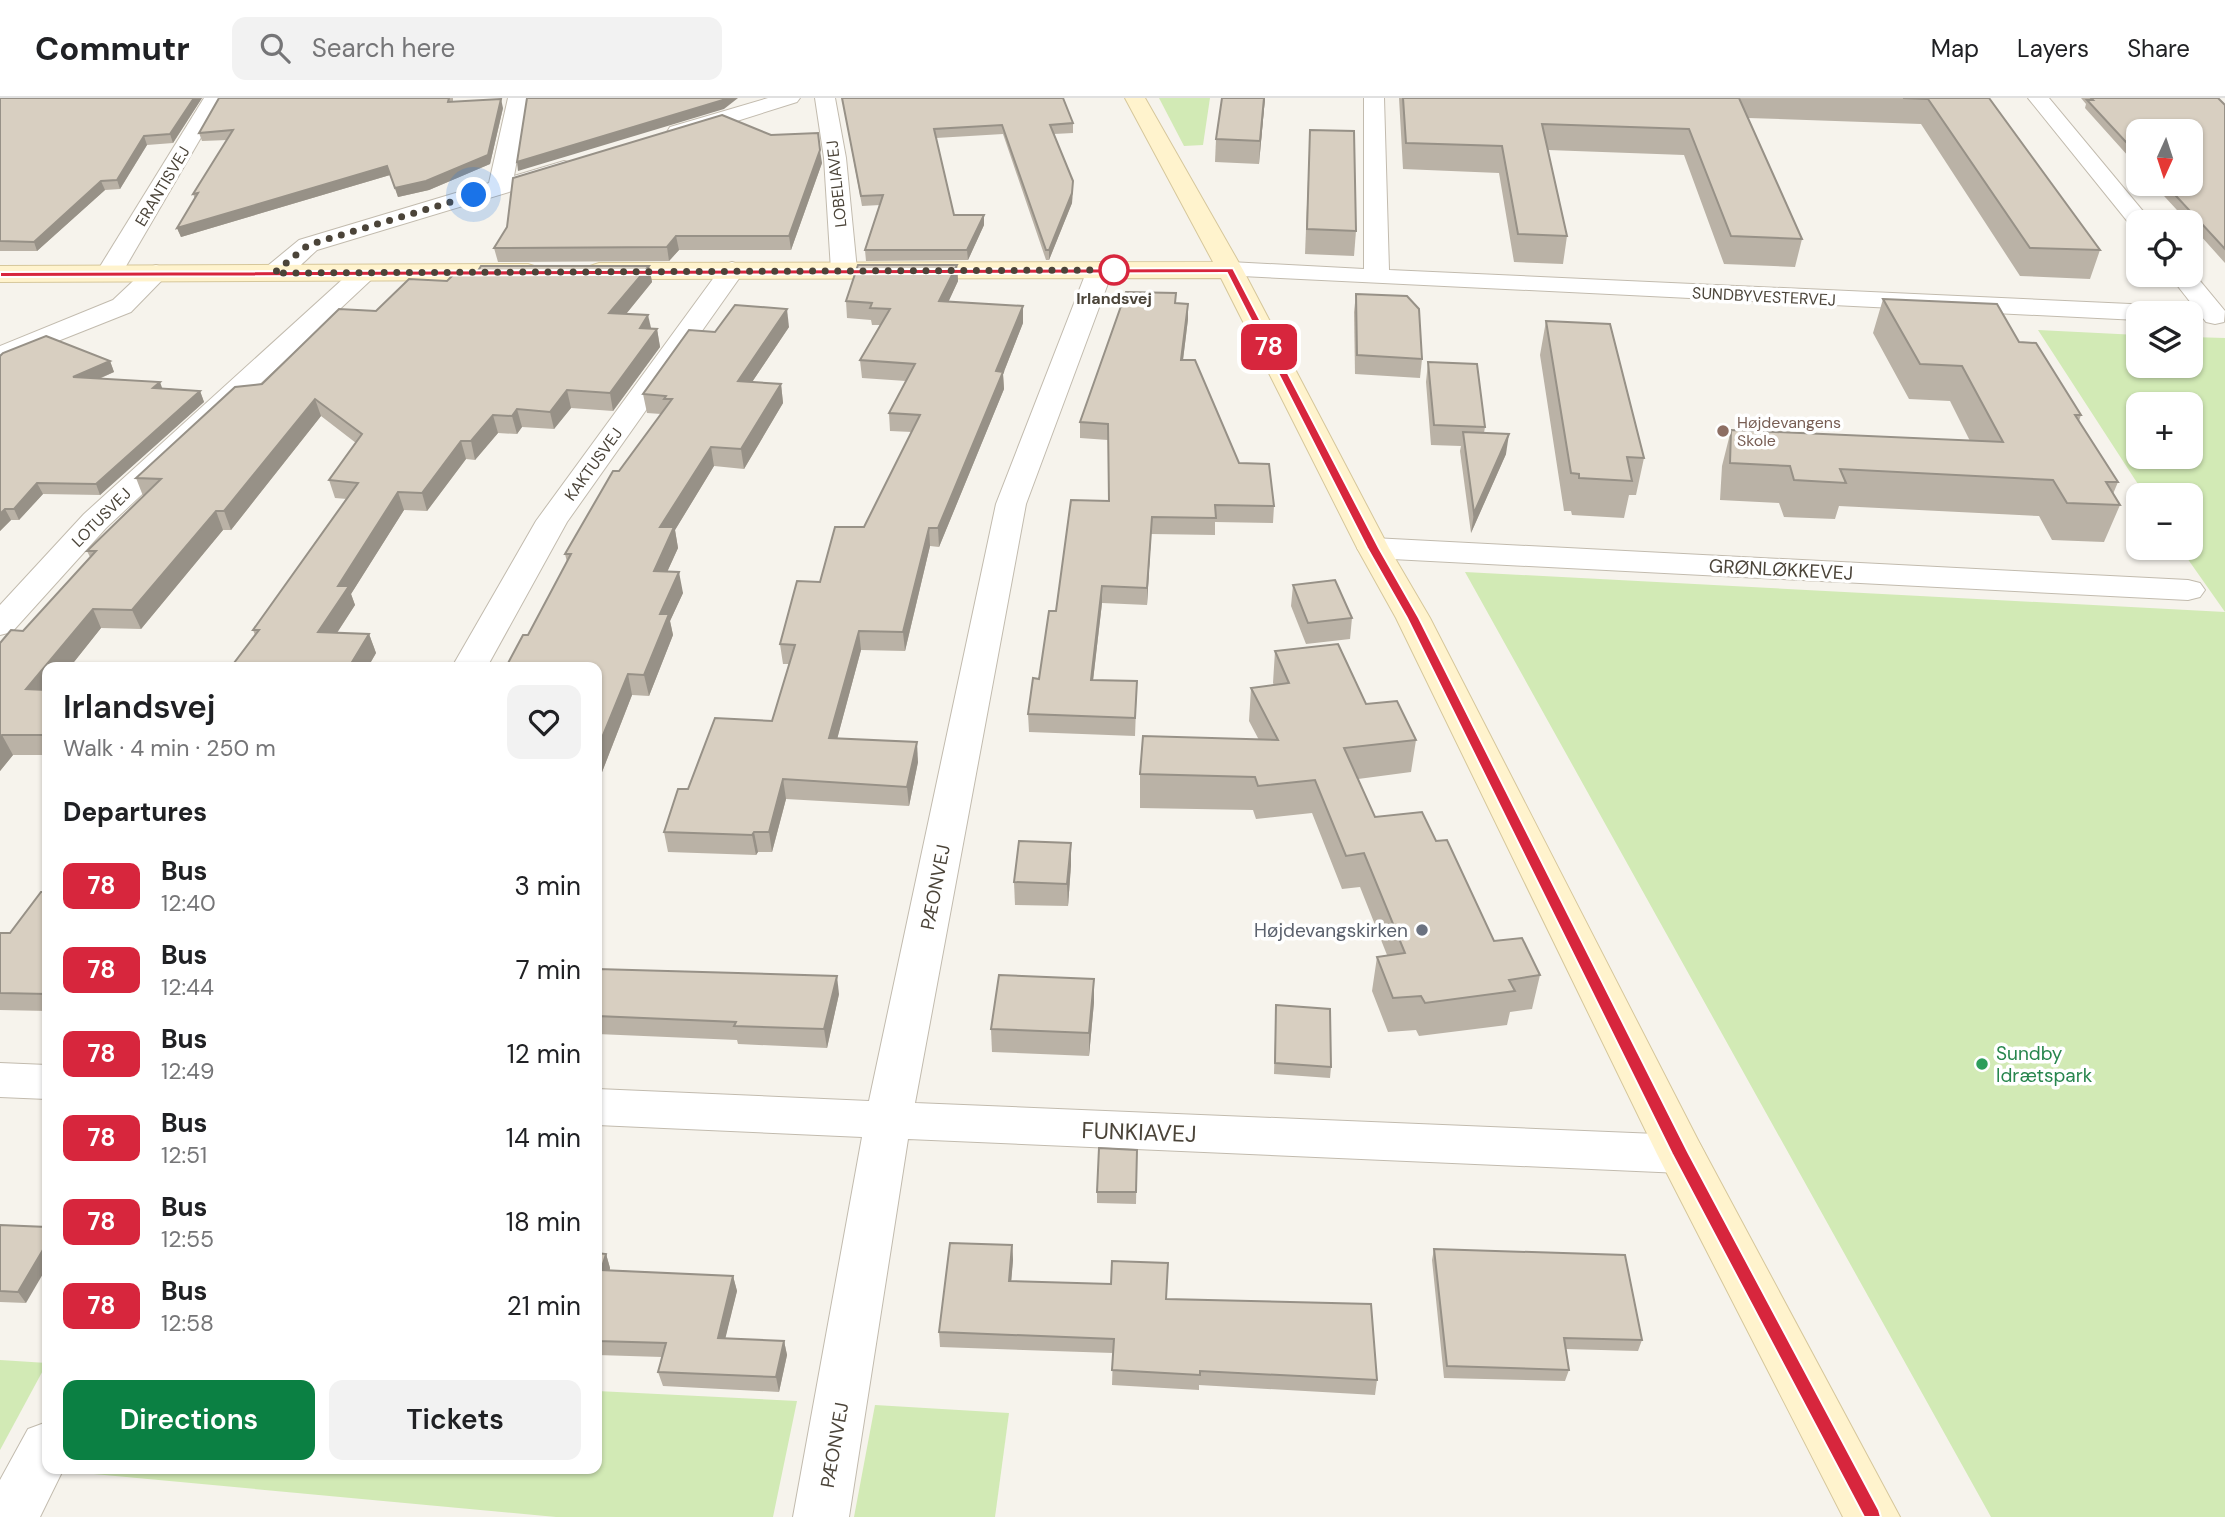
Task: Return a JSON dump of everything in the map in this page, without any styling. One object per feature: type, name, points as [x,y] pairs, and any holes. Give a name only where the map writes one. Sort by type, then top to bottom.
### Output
[{"type":"street","name":"ERANTISVEJ","points":[[110,273],[214,98]]},
{"type":"street","points":[[500,187],[518,98]]},
{"type":"street","points":[[659,138],[790,98]]},
{"type":"street","name":"LOBELIAVEJ","points":[[825,98],[835,158],[844,270]]},
{"type":"street","points":[[1135,98],[1230,270],[1373,548],[1413,618],[1681,1154],[1871,1517]]},
{"type":"street","points":[[1374,98],[1377,278]]},
{"type":"street","points":[[2038,98],[2130,210]]},
{"type":"street","points":[[274,273],[308,245],[580,163]]},
{"type":"street","name":"KAKTUSVEJ","points":[[472,662],[552,521],[732,270]]},
{"type":"street","name":"PÆONVEJ","points":[[821,1517],[888,1121],[1011,504],[1100,270]]},
{"type":"street","name":"SUNDBYVESTERVEJ","points":[[0,274],[1230,270],[2126,312]]},
{"type":"street","points":[[0,356],[122,306],[156,273]]},
{"type":"street","name":"LOTUSVEJ","points":[[0,625],[94,521],[364,273]]},
{"type":"street","points":[[2190,287],[2210,316]]},
{"type":"street","name":"GRØNLØKKEVEJ","points":[[1373,548],[2188,590]]},
{"type":"street","points":[[0,1080],[42,1082]]},
{"type":"street","name":"FUNKIAVEJ","points":[[602,1107],[1681,1154]]},
{"type":"street","points":[[10,1517],[42,1456]]},
{"type":"green space","points":[[1159,98],[1210,98],[1203,145],[1184,146]]},
{"type":"green space","points":[[2038,330],[2126,334],[2126,378],[2203,378],[2203,337],[2225,338],[2225,612],[2188,560],[2203,560],[2203,483],[2137,483],[2128,469],[2203,469],[2203,392],[2126,392],[2126,466]]},
{"type":"green space","name":"Sundby Idrætspark","points":[[1465,572],[2225,612],[2225,1517],[1991,1517]]},
{"type":"green space","points":[[0,1360],[42,1363],[42,1372],[0,1450]]},
{"type":"green space","points":[[602,1391],[797,1401],[773,1517],[556,1517],[94,1474],[602,1474]]},
{"type":"green space","points":[[875,1405],[1009,1413],[995,1517],[854,1517]]},
{"type":"building","points":[[0,98],[194,98],[170,134],[144,136],[117,180],[101,181],[34,242],[0,241]]},
{"type":"building","points":[[219,98],[449,98],[448,102],[501,99],[488,155],[426,181],[395,188],[387,166],[177,228],[198,193],[193,194],[233,130],[199,133]]},
{"type":"building","points":[[527,98],[726,98],[517,162]]},
{"type":"building","points":[[842,98],[1063,98],[1073,123],[1050,125],[1073,181],[1072,193],[1049,250],[1046,250],[1002,125],[934,129],[954,215],[984,215],[967,250],[865,250],[883,195],[861,196]]},
{"type":"building","points":[[1222,98],[1264,98],[1260,141],[1216,139]]},
{"type":"building","points":[[1403,98],[1739,98],[1802,239],[1731,236],[1689,129],[1542,124],[1567,236],[1518,234],[1502,146],[1406,143]]},
{"type":"building","points":[[1903,98],[1989,98],[2100,250],[2030,248],[1928,99]]},
{"type":"building","points":[[2091,98],[2218,98],[2225,105],[2225,249],[2203,225],[2203,210],[2189,210],[2176,196],[2203,196],[2203,119],[2126,119],[2126,142],[2087,100],[2093,100]]},
{"type":"building","points":[[722,115],[771,135],[818,133],[820,150],[789,236],[676,236],[667,247],[494,248],[507,227],[513,178]]},
{"type":"building","points":[[1310,130],[1354,131],[1356,231],[1307,229]]},
{"type":"building","points":[[858,265],[957,265],[939,301],[1023,306],[996,371],[1003,372],[938,528],[929,528],[903,632],[859,631],[829,738],[917,742],[907,787],[783,779],[769,832],[754,832],[752,835],[664,832],[678,789],[688,789],[715,718],[772,721],[795,645],[780,644],[797,581],[820,582],[835,527],[864,527],[920,415],[889,413],[915,364],[860,360],[890,309],[870,308],[872,303],[846,301]]},
{"type":"building","points":[[481,266],[649,266],[609,313],[648,315],[640,328],[657,329],[610,393],[567,390],[550,412],[517,409],[512,416],[493,415],[471,441],[461,441],[422,493],[398,492],[338,586],[349,586],[318,632],[369,634],[352,662],[235,662],[259,630],[253,630],[358,483],[329,480],[362,434],[315,399],[224,511],[216,511],[132,610],[93,609],[49,662],[42,662],[42,670],[26,689],[42,690],[42,735],[2,735],[0,738],[0,643],[11,630],[23,631],[96,551],[87,551],[161,479],[136,478],[235,387],[262,384],[339,309],[376,311],[409,279],[447,281],[454,274],[476,274]]},
{"type":"building","points":[[1126,292],[1176,293],[1175,303],[1188,304],[1181,360],[1195,360],[1239,463],[1269,464],[1274,506],[1215,505],[1216,518],[1152,517],[1147,588],[1102,586],[1091,680],[1137,681],[1135,718],[1028,714],[1033,678],[1039,679],[1049,611],[1056,611],[1071,500],[1109,501],[1108,424],[1080,422]]},
{"type":"building","points":[[1356,294],[1407,296],[1419,309],[1422,359],[1357,355]]},
{"type":"building","points":[[1883,299],[1997,304],[2019,342],[2036,343],[2081,415],[2075,415],[2118,482],[2106,482],[2120,505],[2067,503],[2053,480],[1840,469],[1846,483],[1794,480],[1790,466],[1730,463],[1731,430],[2003,442],[1962,366],[1920,364]]},
{"type":"building","points":[[735,305],[787,309],[738,381],[781,384],[741,449],[711,447],[660,527],[674,527],[654,571],[679,572],[660,614],[669,614],[644,675],[628,674],[602,738],[602,662],[509,662],[523,635],[528,635],[571,554],[565,554],[613,471],[619,471],[672,399],[643,394],[689,330],[715,332]]},
{"type":"building","points":[[1546,321],[1610,324],[1644,458],[1627,457],[1632,481],[1579,478],[1579,474],[1571,473]]},
{"type":"building","points":[[46,336],[110,361],[73,377],[160,382],[153,388],[200,391],[96,484],[37,483],[14,509],[5,509],[0,514],[0,356]]},
{"type":"building","points":[[1428,362],[1477,364],[1485,427],[1434,425]]},
{"type":"building","points":[[1463,432],[1509,434],[1474,513]]},
{"type":"building","points":[[1335,580],[1352,618],[1308,623],[1293,585]]},
{"type":"building","points":[[1338,644],[1366,704],[1397,701],[1416,740],[1344,748],[1375,817],[1422,812],[1436,841],[1447,840],[1494,941],[1522,938],[1540,975],[1509,980],[1515,991],[1425,1003],[1421,996],[1393,998],[1377,957],[1405,953],[1364,853],[1346,856],[1315,780],[1258,786],[1255,777],[1140,774],[1143,736],[1278,740],[1251,688],[1289,683],[1275,651]]},
{"type":"building","points":[[1019,841],[1071,843],[1067,884],[1014,882]]},
{"type":"building","points":[[42,892],[42,994],[0,993],[0,933],[10,933]]},
{"type":"building","points":[[602,969],[837,976],[824,1029],[734,1026],[736,1022],[602,1016]]},
{"type":"building","points":[[999,975],[1094,979],[1089,1033],[991,1029]]},
{"type":"building","points":[[1276,1005],[1330,1009],[1331,1067],[1275,1063]]},
{"type":"building","points":[[1099,1148],[1137,1150],[1136,1192],[1097,1192]]},
{"type":"building","points":[[0,1225],[42,1227],[42,1251],[18,1292],[0,1291]]},
{"type":"building","points":[[950,1243],[1012,1245],[1009,1281],[1111,1284],[1112,1261],[1168,1263],[1166,1299],[1371,1304],[1377,1380],[1200,1371],[1200,1375],[1112,1370],[1114,1339],[939,1332]]},
{"type":"building","points":[[1434,1249],[1625,1255],[1642,1340],[1564,1338],[1569,1370],[1447,1366]]},
{"type":"building","points":[[602,1270],[733,1276],[718,1338],[784,1341],[776,1377],[658,1372],[666,1343],[602,1341]]},
{"type":"bus line","name":"78","points":[[0,274],[1230,270],[1373,548],[1413,618],[1681,1154],[1872,1517]]},
{"type":"place","name":"Irlandsvej","points":[[1114,270]]},
{"type":"place","name":"Højdevangens Skole","points":[[1723,431]]},
{"type":"place","name":"Højdevangskirken","points":[[1422,930]]},
{"type":"place","name":"Sundby Idrætspark","points":[[1982,1064]]},
{"type":"route","points":[[474,195],[308,245],[274,273],[1123,270],[1114,270]]}]
